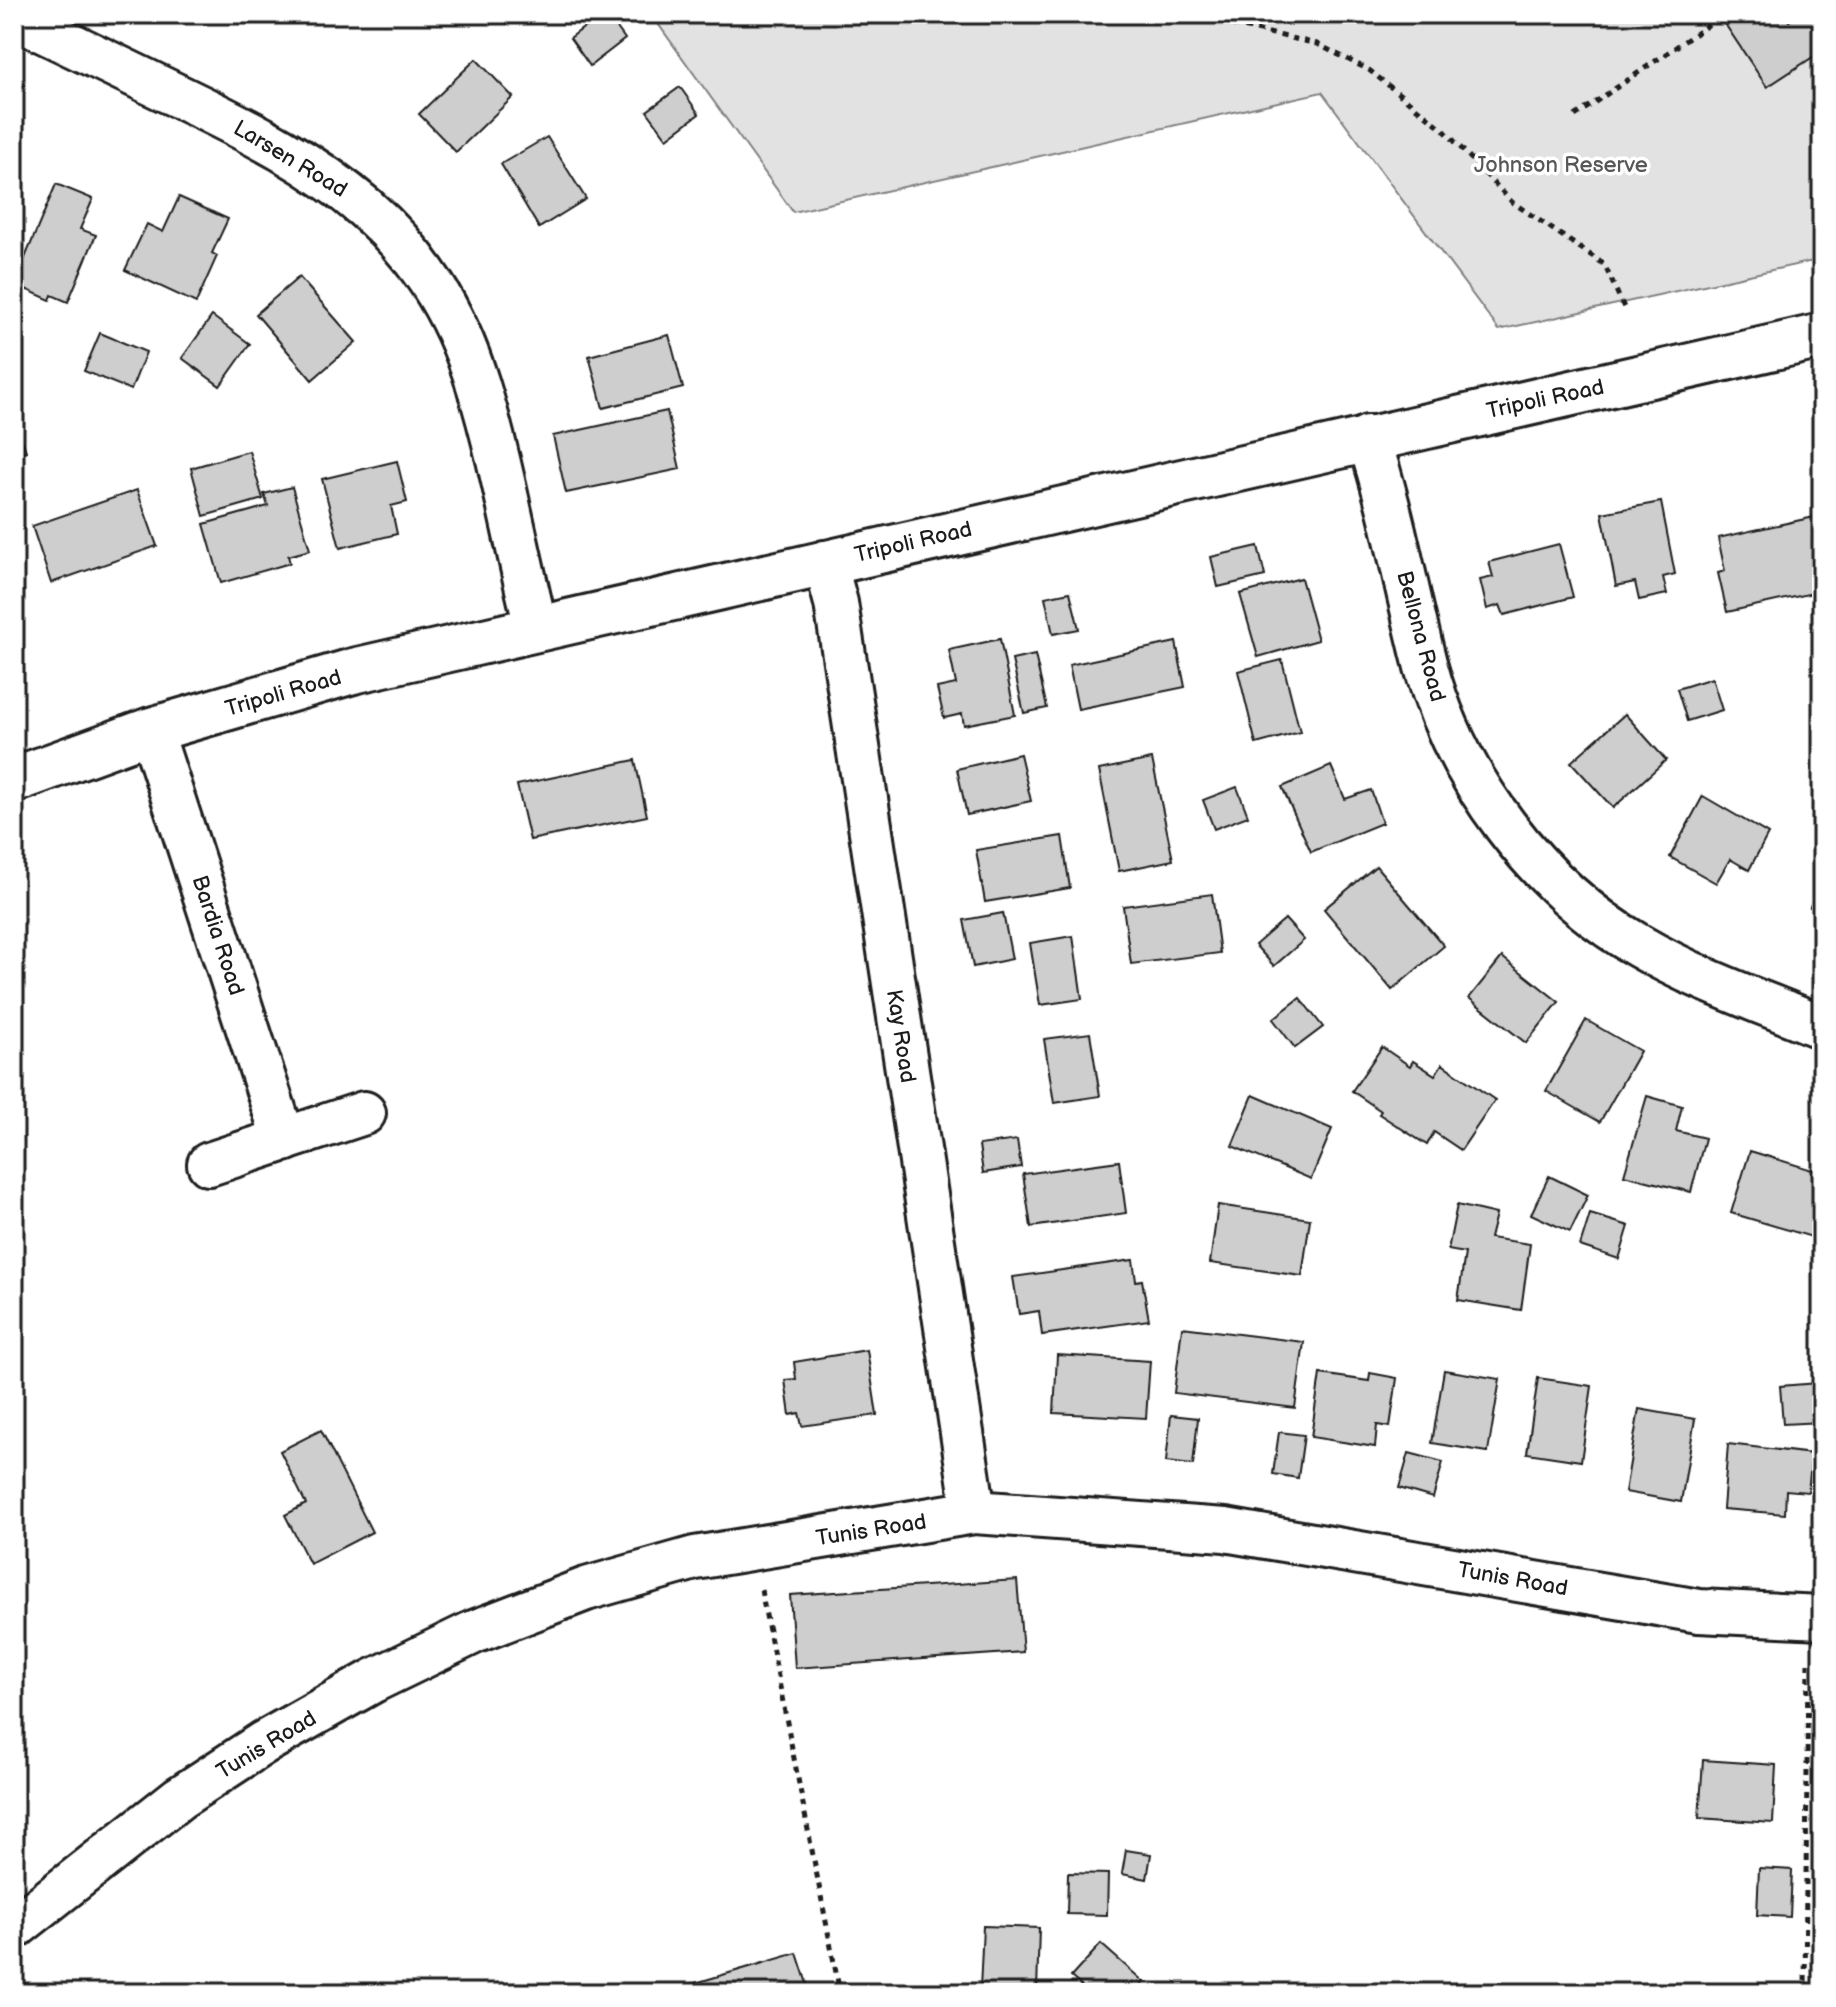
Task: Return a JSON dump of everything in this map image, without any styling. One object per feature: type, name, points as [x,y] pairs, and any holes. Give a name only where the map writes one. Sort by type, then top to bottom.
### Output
[{"type":"street","name":"Larsen Road","points":[[14,17],[273,142],[351,193],[405,246],[450,317],[478,384],[536,627]]},
{"type":"street","name":"Tripoli Road","points":[[14,780],[151,730],[353,671],[1368,437],[1822,336]]},
{"type":"street","name":"Bellona Road","points":[[1368,437],[1382,479],[1435,692],[1462,755],[1512,834],[1554,879],[1636,944],[1689,973],[1822,1027]]},
{"type":"street","name":"Kay Road","points":[[825,562],[836,603],[974,1512]]},
{"type":"street","name":"Bardia Road","points":[[151,730],[284,1140]]},
{"type":"street","points":[[209,1164],[364,1113]]},
{"type":"street","name":"Tunis Road","points":[[14,1928],[179,1798],[263,1743],[373,1681],[474,1632],[611,1580],[695,1558],[974,1512],[1225,1530],[1815,1631]]},
{"type":"path","points":[[1186,14],[1317,44],[1369,70],[1442,128],[1512,202],[1604,264],[1626,312]]},
{"type":"path","points":[[1575,116],[1724,14]]},
{"type":"path","points":[[758,1574],[840,1993]]},
{"type":"path","points":[[1805,1993],[1815,1631]]},
{"type":"green space","name":"Johnson Reserve","points":[[646,14],[1822,14],[1822,259],[1499,330],[1322,92],[793,212],[656,21]]},
{"type":"building","points":[[602,14],[607,14],[625,39],[590,66],[570,38]]},
{"type":"building","points":[[1741,14],[1785,14],[1789,21],[1799,14],[1822,14],[1822,51],[1767,87],[1725,24]]},
{"type":"building","points":[[476,59],[513,97],[456,152],[419,114]]},
{"type":"building","points":[[680,87],[699,114],[667,138],[647,111]]},
{"type":"building","points":[[547,137],[586,199],[539,228],[501,164]]},
{"type":"building","points":[[56,184],[93,199],[80,229],[96,235],[68,302],[52,295],[50,300],[14,284]]},
{"type":"building","points":[[179,197],[228,219],[212,253],[217,256],[196,303],[125,270],[147,224],[163,232]]},
{"type":"building","points":[[299,277],[356,342],[312,380],[256,314]]},
{"type":"building","points":[[212,316],[250,344],[220,386],[182,358]]},
{"type":"building","points":[[100,333],[146,352],[131,390],[84,371]]},
{"type":"building","points":[[669,335],[683,388],[603,408],[589,356]]},
{"type":"building","points":[[667,411],[680,469],[566,493],[553,436]]},
{"type":"building","points":[[14,417],[26,451],[14,455]]},
{"type":"building","points":[[249,451],[263,499],[204,516],[191,468]]},
{"type":"building","points":[[397,461],[407,502],[391,506],[397,534],[340,548],[322,479]]},
{"type":"building","points":[[292,487],[310,550],[288,556],[290,563],[221,583],[204,524],[268,506],[264,494]]},
{"type":"building","points":[[137,490],[157,546],[51,583],[32,526]]},
{"type":"building","points":[[1661,502],[1675,574],[1663,577],[1667,594],[1639,600],[1635,582],[1616,586],[1602,513]]},
{"type":"building","points":[[1819,516],[1822,591],[1727,612],[1718,573],[1725,571],[1718,538]]},
{"type":"building","points":[[1559,544],[1573,597],[1504,615],[1500,605],[1487,609],[1480,580],[1493,577],[1489,562]]},
{"type":"building","points":[[1258,546],[1265,576],[1218,587],[1211,557]]},
{"type":"building","points":[[1301,578],[1318,640],[1258,657],[1240,594]]},
{"type":"building","points":[[1070,592],[1079,629],[1053,634],[1045,597]]},
{"type":"building","points":[[1000,639],[1015,715],[964,725],[962,714],[944,718],[937,688],[956,684],[949,650]]},
{"type":"building","points":[[1176,642],[1185,687],[1078,709],[1069,665]]},
{"type":"building","points":[[1035,655],[1047,708],[1024,713],[1012,660]]},
{"type":"building","points":[[1282,660],[1300,732],[1256,744],[1238,671]]},
{"type":"building","points":[[1712,678],[1722,710],[1687,721],[1677,689]]},
{"type":"building","points":[[1625,714],[1666,760],[1613,808],[1571,762]]},
{"type":"building","points":[[1020,754],[1031,801],[967,815],[957,769]]},
{"type":"building","points":[[1152,759],[1173,860],[1119,871],[1099,770]]},
{"type":"building","points":[[635,760],[647,816],[530,840],[517,785]]},
{"type":"building","points":[[1331,766],[1345,799],[1371,790],[1382,823],[1311,852],[1282,787]]},
{"type":"building","points":[[1237,787],[1248,816],[1214,829],[1203,800]]},
{"type":"building","points":[[1703,796],[1768,834],[1749,870],[1730,859],[1716,883],[1670,857]]},
{"type":"building","points":[[1062,836],[1070,888],[985,902],[976,850]]},
{"type":"building","points":[[1376,866],[1444,946],[1392,990],[1324,909]]},
{"type":"building","points":[[1822,875],[1822,911],[1810,907]]},
{"type":"building","points":[[1212,894],[1220,953],[1131,964],[1123,906]]},
{"type":"building","points":[[1003,913],[1012,959],[973,967],[964,920]]},
{"type":"building","points":[[1285,919],[1304,940],[1274,966],[1255,945]]},
{"type":"building","points":[[1073,936],[1082,999],[1040,1005],[1030,943]]},
{"type":"building","points":[[1502,957],[1559,1002],[1526,1043],[1469,998]]},
{"type":"building","points":[[1300,998],[1323,1027],[1295,1048],[1273,1019]]},
{"type":"building","points":[[1586,1020],[1640,1051],[1600,1122],[1546,1091]]},
{"type":"building","points":[[1090,1033],[1100,1096],[1054,1103],[1044,1039]]},
{"type":"building","points":[[1382,1047],[1410,1066],[1413,1061],[1435,1075],[1442,1064],[1495,1100],[1461,1150],[1434,1132],[1427,1145],[1379,1114],[1381,1111],[1352,1091]]},
{"type":"building","points":[[1253,1095],[1332,1129],[1311,1179],[1232,1146]]},
{"type":"building","points":[[1647,1096],[1682,1106],[1676,1131],[1705,1138],[1691,1192],[1624,1175]]},
{"type":"building","points":[[1017,1140],[1021,1167],[983,1173],[979,1145]]},
{"type":"building","points":[[1750,1151],[1822,1173],[1822,1240],[1731,1213]]},
{"type":"building","points":[[1119,1161],[1126,1213],[1031,1227],[1023,1174]]},
{"type":"building","points":[[1549,1176],[1588,1195],[1570,1232],[1531,1214]]},
{"type":"building","points":[[1218,1205],[1310,1219],[1302,1276],[1210,1263]]},
{"type":"building","points":[[1457,1205],[1496,1214],[1490,1238],[1530,1244],[1521,1310],[1458,1300],[1465,1253],[1448,1250]]},
{"type":"building","points":[[1590,1214],[1629,1226],[1619,1259],[1580,1246]]},
{"type":"building","points":[[1133,1260],[1136,1281],[1142,1280],[1149,1320],[1042,1335],[1039,1311],[1019,1314],[1013,1277]]},
{"type":"building","points":[[1182,1327],[1304,1342],[1295,1408],[1174,1393]]},
{"type":"building","points":[[867,1350],[877,1415],[802,1426],[799,1413],[790,1415],[785,1380],[796,1379],[794,1362]]},
{"type":"building","points":[[1057,1355],[1150,1361],[1146,1418],[1054,1413]]},
{"type":"building","points":[[1444,1370],[1500,1379],[1488,1452],[1432,1443]]},
{"type":"building","points":[[1370,1373],[1397,1378],[1390,1427],[1377,1425],[1375,1447],[1311,1437],[1320,1374],[1369,1381]]},
{"type":"building","points":[[1538,1378],[1592,1386],[1581,1461],[1527,1453]]},
{"type":"building","points":[[1818,1383],[1821,1422],[1783,1424],[1780,1386]]},
{"type":"building","points":[[1639,1409],[1695,1419],[1681,1502],[1625,1492]]},
{"type":"building","points":[[1171,1415],[1198,1418],[1193,1465],[1166,1462]]},
{"type":"building","points":[[321,1430],[372,1532],[310,1564],[285,1515],[306,1504],[280,1451]]},
{"type":"building","points":[[1279,1432],[1304,1435],[1298,1478],[1273,1474]]},
{"type":"building","points":[[1728,1444],[1812,1454],[1808,1492],[1786,1490],[1785,1514],[1723,1509]]},
{"type":"building","points":[[1409,1453],[1443,1462],[1433,1498],[1399,1488]]},
{"type":"building","points":[[1017,1580],[1023,1652],[795,1668],[790,1595]]},
{"type":"building","points":[[1703,1760],[1776,1765],[1773,1823],[1699,1818]]},
{"type":"building","points":[[1817,1766],[1822,1766],[1822,1817]]},
{"type":"building","points":[[1126,1850],[1151,1854],[1147,1879],[1122,1874]]},
{"type":"building","points":[[1759,1868],[1792,1870],[1790,1917],[1757,1915]]},
{"type":"building","points":[[1068,1873],[1108,1874],[1107,1915],[1067,1914]]},
{"type":"building","points":[[983,1926],[1039,1928],[1037,1991],[980,1989]]},
{"type":"building","points":[[1101,1944],[1144,1982],[1134,1993],[1089,1993],[1071,1977]]},
{"type":"building","points":[[797,1953],[810,1993],[695,1993],[692,1984]]}]
